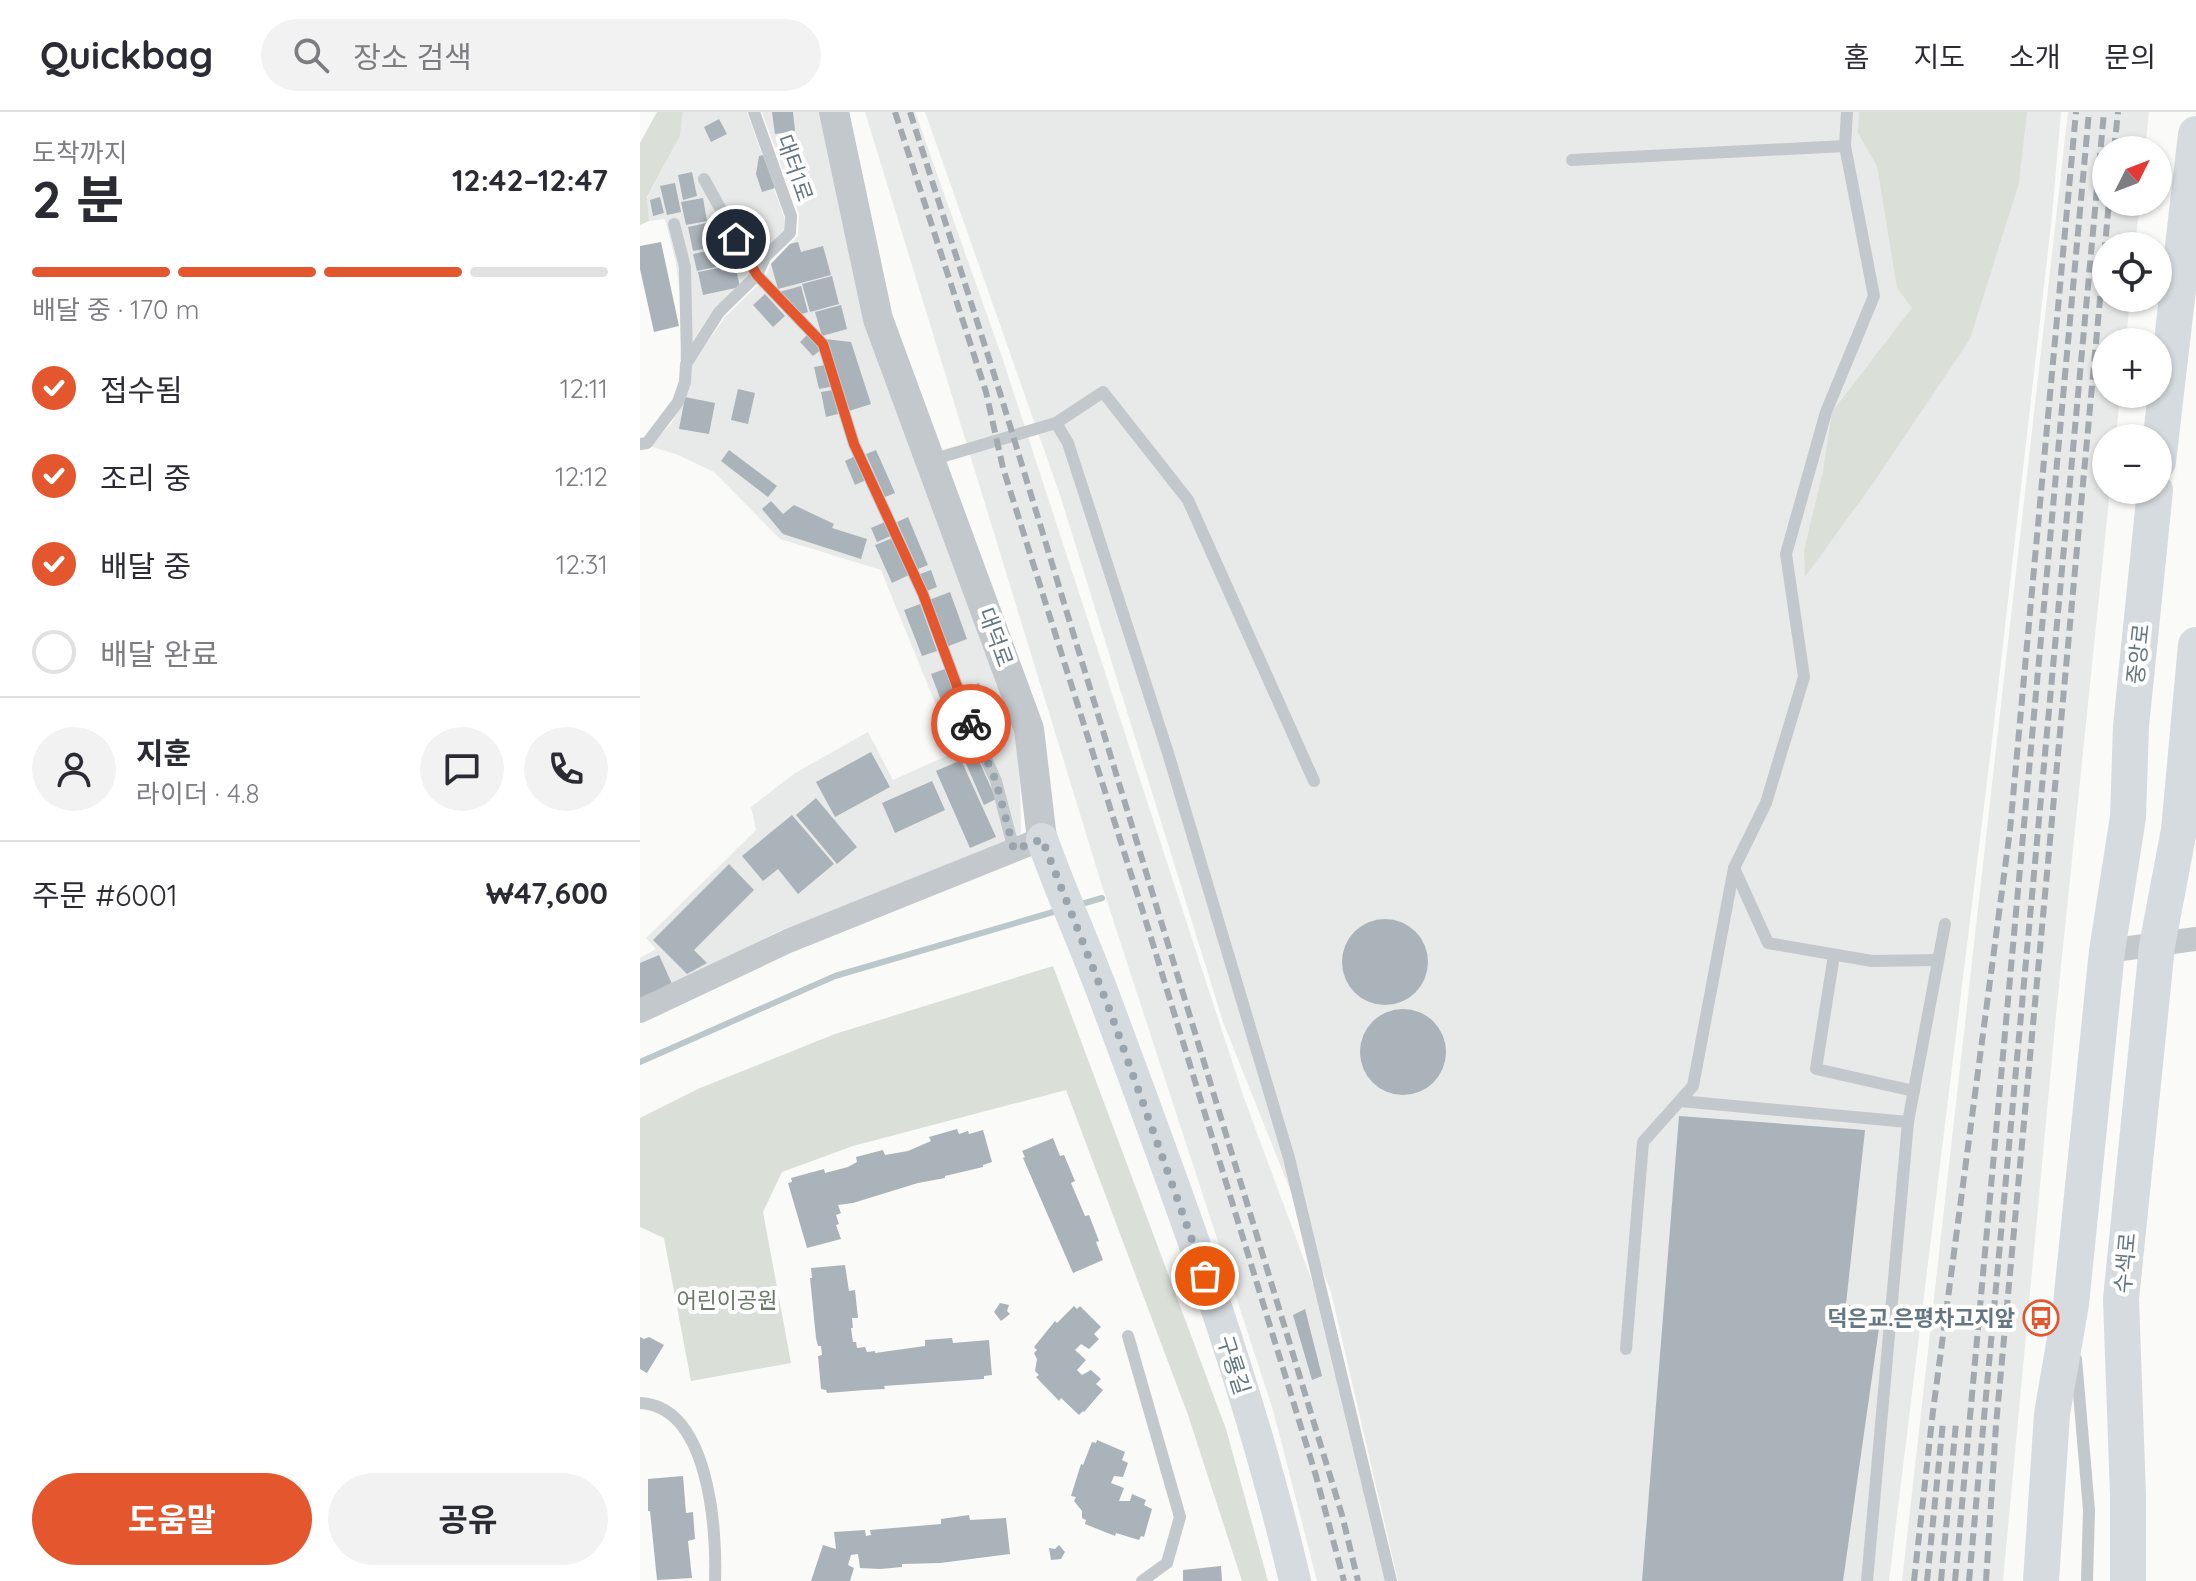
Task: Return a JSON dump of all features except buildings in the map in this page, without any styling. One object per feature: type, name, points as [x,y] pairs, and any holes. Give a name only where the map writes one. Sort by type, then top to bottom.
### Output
[{"type":"main road","points":[[2162,424],[2196,134]]},
{"type":"main road","name":"중앙로","points":[[2107,951],[2128,817],[2131,726],[2154,504]]},
{"type":"main road","points":[[2157,946],[2179,830],[2191,733],[2196,645]]},
{"type":"main road","points":[[2131,726],[2191,733]]},
{"type":"main road","name":"구룡길","points":[[1035,848],[1082,944],[1110,1011],[1215,1306],[1275,1495],[1295,1581]]},
{"type":"main road","name":"수색로","points":[[2127,1578],[2128,1495],[2121,1299],[2157,946]]},
{"type":"main road","points":[[2041,1581],[2052,1414],[2071,1304],[2107,951]]},
{"type":"street","name":"대덕로","points":[[834,112],[878,319],[1029,729],[1035,848]]},
{"type":"street","points":[[640,1011],[788,941],[1035,848]]},
{"type":"street","points":[[2107,951],[2196,939]]},
{"type":"lane","name":"대터1로","points":[[686,364],[719,312],[757,275],[765,257],[790,233],[791,216],[754,112]]},
{"type":"lane","points":[[1626,1349],[1643,1142],[1693,1086],[1734,868],[1766,803],[1804,677],[1786,554],[1826,412],[1874,296],[1845,146],[1847,112]]},
{"type":"lane","points":[[1572,160],[1845,146]]},
{"type":"lane","points":[[704,179],[757,275],[823,344],[854,444],[923,594],[975,734],[996,781],[1035,848]]},
{"type":"lane","name":"대터1로","points":[[640,444],[647,443],[678,402],[685,382],[685,267],[674,224]]},
{"type":"lane","points":[[931,460],[1056,423],[1103,392],[1188,500],[1314,781]]},
{"type":"lane","points":[[1056,423],[1068,443],[1163,738],[1289,1158],[1391,1581]]},
{"type":"lane","points":[[1734,868],[1768,943],[1872,961],[1938,960]]},
{"type":"lane","points":[[1867,1581],[1908,1122],[1945,924]]},
{"type":"lane","points":[[1834,955],[1816,1069],[1914,1091]]},
{"type":"lane","points":[[1680,1101],[1908,1122]]},
{"type":"lane","points":[[2071,1304],[2089,1510],[2087,1581]]},
{"type":"lane","points":[[1128,1336],[1180,1517],[1167,1563],[1142,1581]]},
{"type":"lane","points":[[640,1403],[655,1404],[682,1424],[703,1468],[712,1513],[715,1581]]},
{"type":"shaded area","points":[[683,112],[747,112],[784,217],[784,230],[760,254],[752,271],[714,308],[680,361],[683,319],[676,263],[665,219],[649,221],[647,198],[680,136]]},
{"type":"shaded area","points":[[762,112],[823,112],[1019,733],[1021,833],[1004,846],[782,930],[640,1000],[640,958],[656,949],[646,938],[756,830],[751,807],[795,773],[868,732],[893,780],[955,752],[881,570],[780,539],[714,472],[650,446],[671,424],[681,405],[690,367],[725,317],[764,279],[772,262],[798,236],[799,214]]},
{"type":"shaded area","points":[[865,112],[915,112],[1002,357],[1244,1098],[1322,1308],[1386,1581],[1317,1581],[1273,1410],[1103,889]]},
{"type":"shaded area","points":[[925,112],[2061,112],[2052,216],[1991,749],[1889,1581],[1398,1581],[1331,1292],[1223,1022],[1060,495]]},
{"type":"shaded area","points":[[2068,112],[2149,112],[2146,136],[2092,136],[2092,216],[2138,216],[2137,232],[2092,232],[2092,312],[2129,312],[2127,328],[2092,328],[2092,408],[2119,408],[2117,424],[2092,424],[2092,504],[2109,504],[2056,1015],[2003,1581],[1902,1581]]},
{"type":"green space","points":[[657,112],[683,112],[680,136],[647,197],[649,221],[640,225],[640,143]]},
{"type":"green space","points":[[1859,112],[2027,112],[2019,183],[1970,339],[1876,479],[1805,577],[1804,551],[1823,471],[1832,412],[1912,308],[1897,288],[1877,166],[1858,133]]},
{"type":"green space","name":"어린이공원","points":[[1053,966],[1226,1429],[1268,1581],[1242,1581],[1188,1415],[1066,1090],[853,1146],[782,1172],[763,1212],[791,1363],[691,1381],[664,1238],[640,1227],[640,1118],[700,1088],[835,1034]]},
{"type":"waterway","points":[[1078,905],[1102,898]]},
{"type":"waterway","points":[[640,1062],[835,976],[1060,910]]},
{"type":"railway","points":[[895,112],[986,392],[1003,468],[1316,1476],[1344,1581]]},
{"type":"railway","points":[[910,112],[1000,393],[1342,1515],[1358,1581]]},
{"type":"railway","points":[[1914,1581],[1933,1411],[2010,830],[2076,112]]},
{"type":"railway","points":[[1955,1581],[2089,112]]},
{"type":"railway","points":[[1969,1581],[2104,112]]},
{"type":"railway","points":[[2115,136],[2118,112]]},
{"type":"railway","points":[[1986,1581],[1996,1425],[2108,216]]},
{"type":"railway","points":[[1927,1581],[1943,1422]]},
{"type":"railway","points":[[1941,1581],[1956,1423]]},
{"type":"way so far","points":[[971,724],[996,781],[1014,850],[1042,839],[1110,1011],[1205,1276]]},
{"type":"place","name":"덕은교.은평차고지앞","points":[[2041,1318]]},
{"type":"route","points":[[736,239],[757,275],[823,344],[854,444],[923,594],[971,724]]}]
